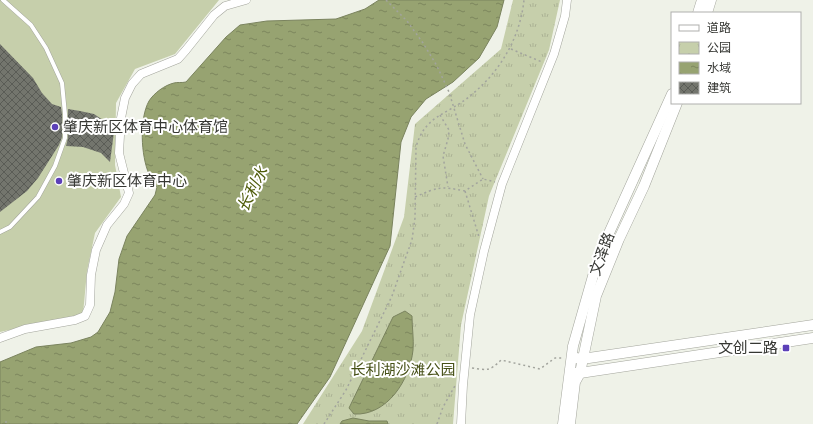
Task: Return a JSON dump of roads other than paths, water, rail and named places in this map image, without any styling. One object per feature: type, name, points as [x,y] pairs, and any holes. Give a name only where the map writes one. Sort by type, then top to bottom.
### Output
[{"type":"street","points":[[0,338],[25,329],[75,320],[85,316],[90,305],[91,275],[96,250],[107,226],[124,204],[129,193],[119,153],[121,118],[125,98],[132,84],[142,74],[178,59],[214,15],[225,6],[246,0]]},
{"type":"street","points":[[461,424],[465,368],[472,308],[484,251],[502,184],[554,54],[565,16],[567,0]]},
{"type":"street","points":[[698,12],[702,0]]},
{"type":"street","points":[[707,12],[711,0]]},
{"type":"street","name":"文泽路","points":[[570,424],[575,382],[580,373],[573,346],[593,276],[609,233],[671,96]]},
{"type":"street","name":"文泽路","points":[[563,424],[569,372],[577,358],[596,296],[619,239],[644,186],[677,104]]},
{"type":"street","points":[[577,358],[813,325]]},
{"type":"street","points":[[569,372],[580,373],[813,338]]},
{"type":"lane","points":[[0,232],[10,227],[38,197],[55,166],[65,138],[65,114],[62,83],[46,48],[31,25],[3,0]]},
{"type":"water","name":"长利水","points":[[379,0],[504,0],[497,27],[479,58],[453,82],[426,99],[411,117],[401,142],[390,246],[330,377],[297,424],[0,424],[0,362],[36,347],[71,343],[91,337],[98,332],[110,312],[115,292],[119,259],[127,236],[155,195],[157,187],[152,181],[146,166],[142,138],[144,117],[151,98],[163,87],[175,83],[186,82],[226,37],[240,25],[267,21],[336,19],[365,9]]},
{"type":"water","points":[[405,311],[412,316],[413,350],[411,361],[402,384],[386,403],[377,409],[366,413],[354,414],[349,408],[393,317]]},
{"type":"water","points":[[353,418],[369,421],[387,421],[388,424],[340,424],[342,421]]},
{"type":"place","name":"肇庆新区体育中心体育馆","points":[[55,127]]},
{"type":"place","name":"肇庆新区体育中心","points":[[59,181]]},
{"type":"place","name":"文创二路","points":[[786,348]]},
{"type":"park label","name":"长利湖沙滩公园","points":[[403,370]]}]
